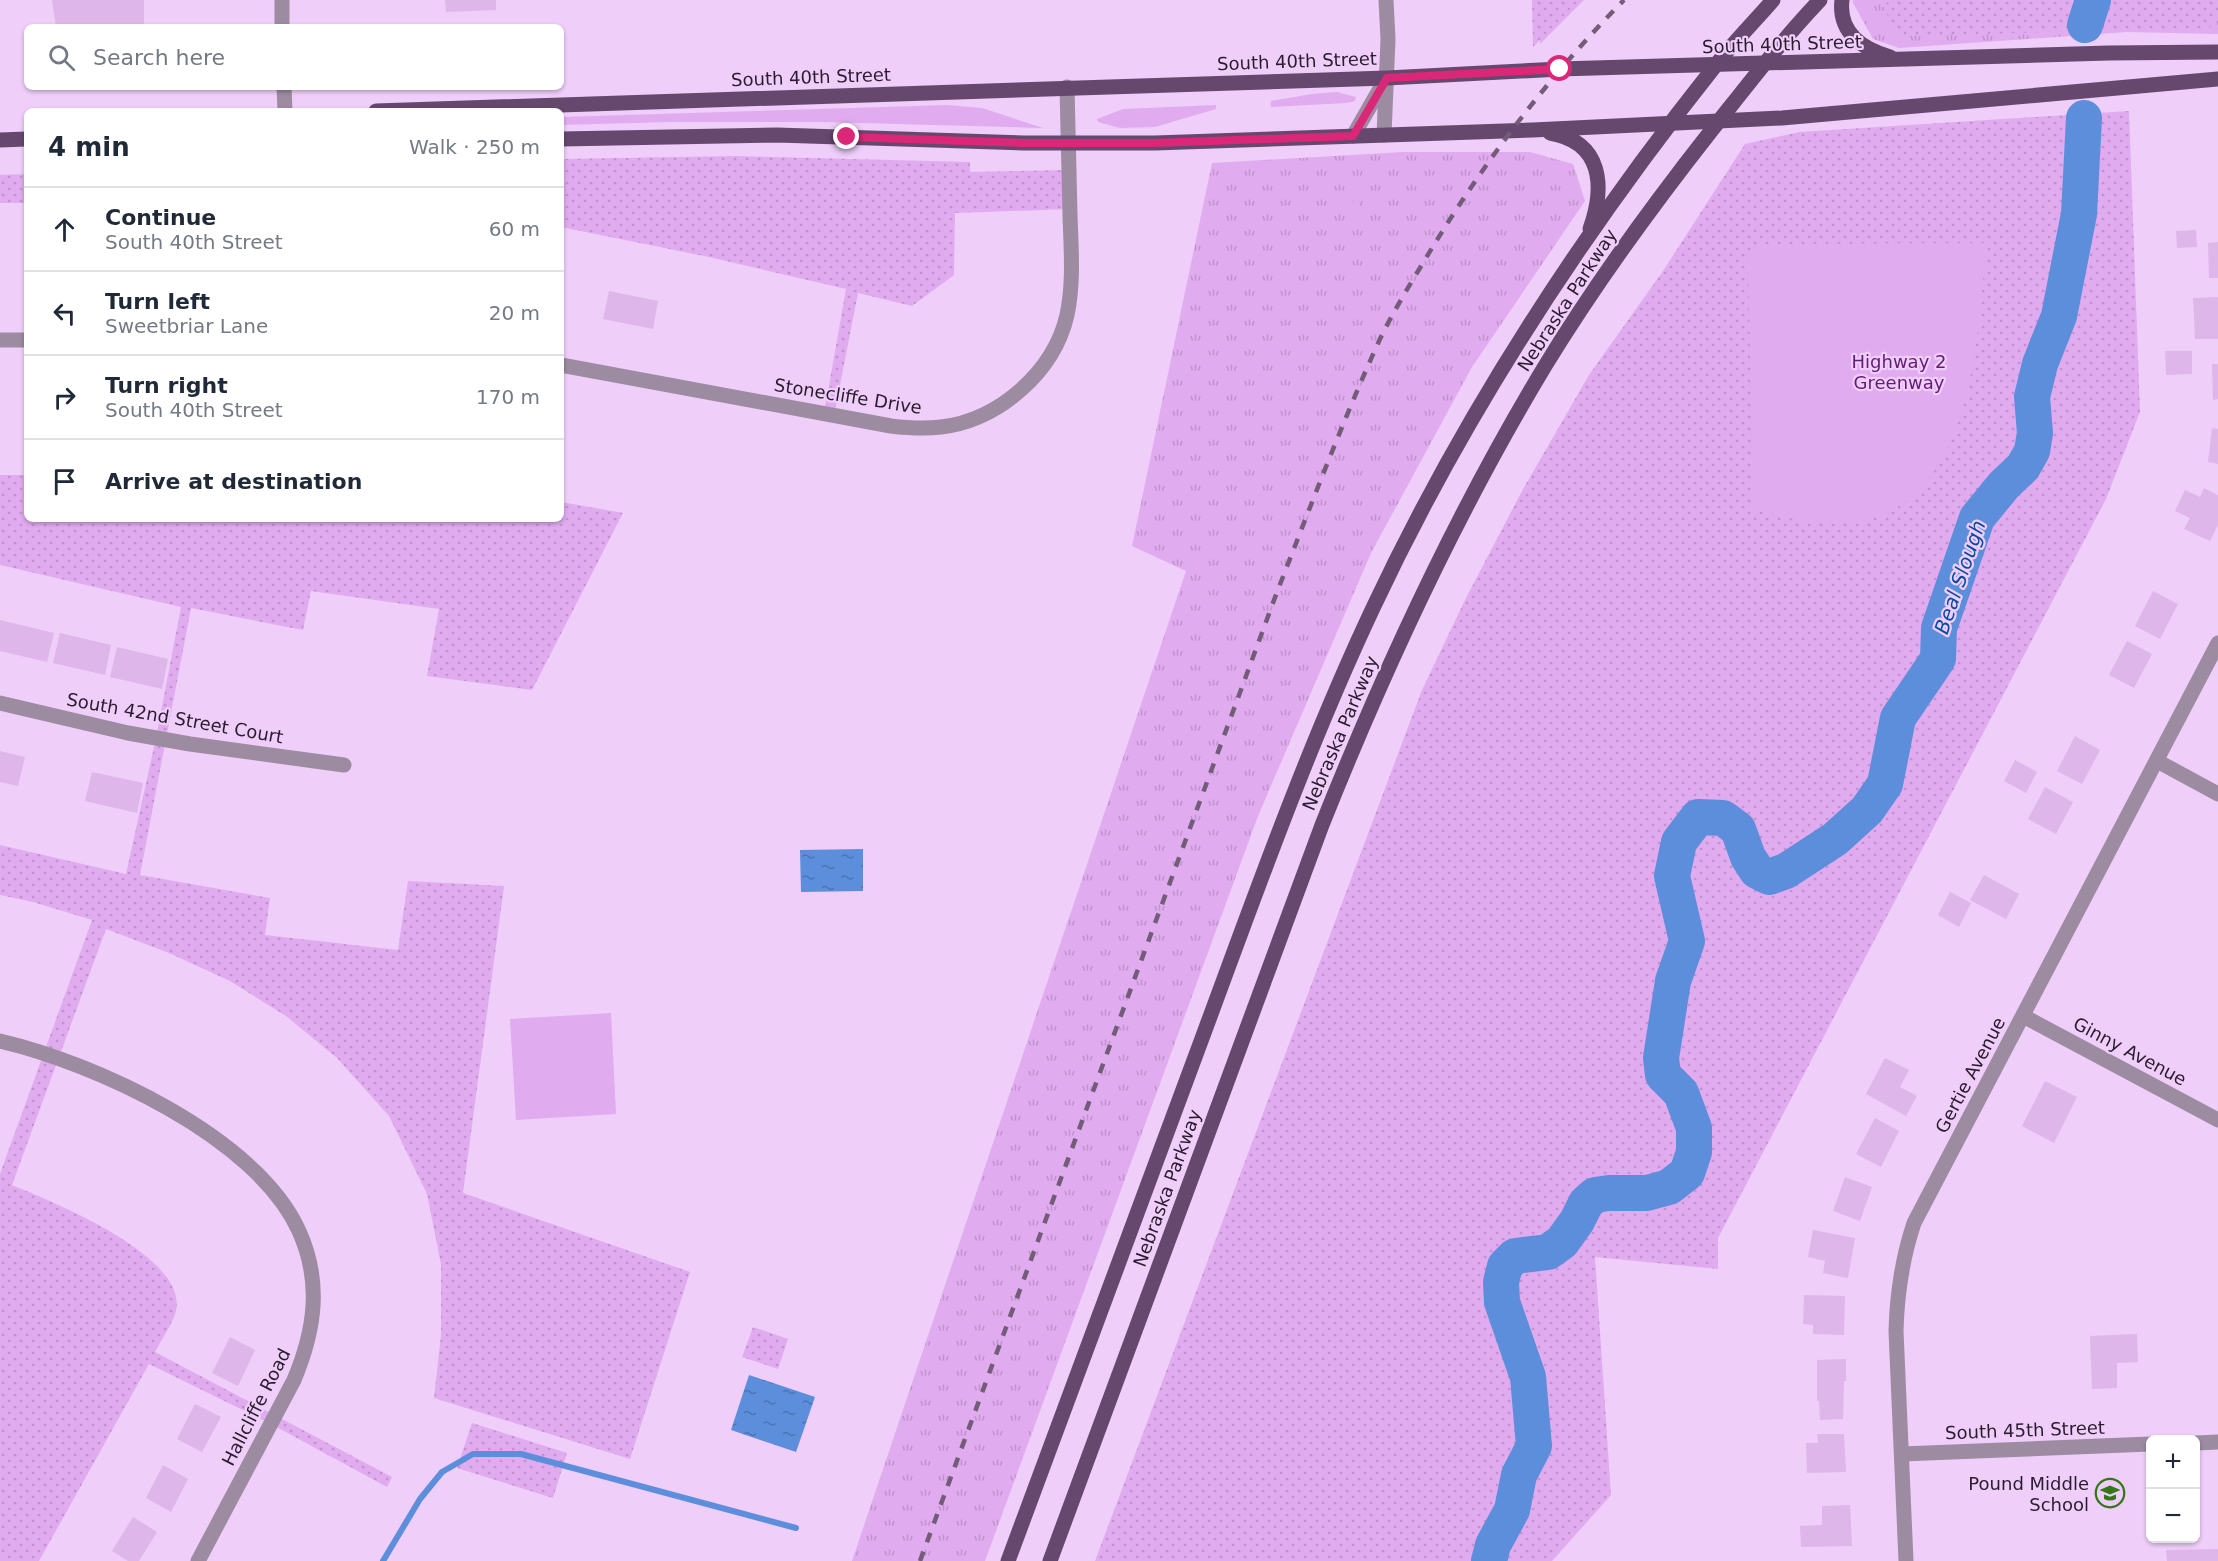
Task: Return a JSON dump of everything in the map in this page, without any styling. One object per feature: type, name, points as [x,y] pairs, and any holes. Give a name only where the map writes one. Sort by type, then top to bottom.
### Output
[{"type":"main road","name":"Nebraska Parkway","points":[[1008,1561],[1284,817],[1372,609],[1426,503],[1485,397],[1583,247],[1617,196],[1716,65],[1773,0]]},
{"type":"main road","name":"Nebraska Parkway","points":[[1050,1561],[1322,825],[1354,745],[1444,550],[1546,365],[1609,270],[1719,121],[1820,0]]},
{"type":"main road","points":[[1842,0],[1844,24],[1856,40],[1879,54],[1902,60]]},
{"type":"main road","name":"South 40th Street","points":[[462,108],[1716,65],[2109,53],[2218,52]]},
{"type":"main road","points":[[564,139],[777,135],[1155,143],[1533,130],[1803,116],[2218,78]]},
{"type":"main road","points":[[1533,130],[1556,134],[1576,143],[1585,150],[1596,167],[1600,186],[1599,197],[1583,247]]},
{"type":"main road","points":[[0,140],[24,139]]},
{"type":"street","points":[[282,0],[282,24]]},
{"type":"street","points":[[1384,135],[1387,78],[1386,0]]},
{"type":"street","points":[[1353,136],[1387,78]]},
{"type":"street","name":"Stonecliffe Drive","points":[[564,366],[917,429],[966,422],[989,412],[1030,382],[1046,362],[1058,340],[1066,318],[1072,274],[1067,87]]},
{"type":"street","points":[[284,90],[285,108]]},
{"type":"street","points":[[0,340],[24,340]]},
{"type":"street","name":"Gertie Avenue","points":[[1906,1561],[1896,1321],[1900,1271],[1906,1246],[1914,1223],[2218,644]]},
{"type":"street","name":"South 42nd Street Court","points":[[0,703],[129,733],[190,744],[344,765]]},
{"type":"street","points":[[2157,761],[2218,794]]},
{"type":"street","name":"Ginny Avenue","points":[[2023,1016],[2218,1120]]},
{"type":"street","name":"Hallcliffe Road","points":[[0,1041],[80,1065],[132,1088],[181,1116],[228,1149],[264,1180],[284,1204],[299,1231],[309,1260],[314,1290],[313,1321],[306,1352],[294,1380],[198,1561]]},
{"type":"street","points":[[2200,1443],[2218,1442]]},
{"type":"street","name":"South 45th Street","points":[[1902,1454],[2146,1444]]},
{"type":"green space","points":[[1532,0],[1579,0],[1533,47]]},
{"type":"green space","points":[[1539,0],[1584,0],[1540,44]]},
{"type":"green space","points":[[1890,0],[2218,0],[2218,12],[2210,28],[1898,36],[1883,6]]},
{"type":"green space","points":[[2218,0],[2218,34],[2127,32],[1899,48],[1873,39],[1852,1]]},
{"type":"green space","points":[[1337,92],[1356,97],[1355,101],[1271,107],[1271,101]]},
{"type":"green space","points":[[947,105],[982,108],[1043,128],[823,122],[564,125],[564,117]]},
{"type":"green space","points":[[1216,105],[1216,109],[1155,127],[1120,128],[1098,122],[1097,119],[1123,109]]},
{"type":"green space","name":"Highway 2 Greenway","points":[[2129,111],[2140,412],[2106,499],[1718,1238],[1718,1269],[1595,1257],[1611,1495],[1552,1561],[1095,1561],[1422,690],[1466,598],[1522,491],[1589,375],[1663,271],[1745,144],[1800,132]]},
{"type":"green space","points":[[1403,152],[1530,152],[1573,164],[1585,201],[1472,367],[1371,553],[1258,816],[985,1561],[852,1561],[1186,571],[1132,546],[1212,163]]},
{"type":"green space","points":[[737,156],[970,162],[970,172],[1069,170],[1070,209],[955,213],[954,275],[912,306],[858,293],[834,416],[824,414],[846,289],[709,257],[564,228],[564,159]]},
{"type":"green space","points":[[1363,170],[1367,171],[1367,174],[1362,198],[1353,226],[1345,237],[1344,231]]},
{"type":"green space","points":[[24,174],[24,203],[0,203],[0,175]]},
{"type":"green space","points":[[1987,243],[1980,316],[1966,396],[1954,434],[1937,467],[1914,495],[1883,515],[1832,524],[1809,522],[1753,509],[1748,258],[1763,244]]},
{"type":"green space","points":[[0,475],[24,475],[24,522],[564,522],[564,503],[623,513],[532,690],[427,676],[439,609],[311,591],[303,630],[191,608],[140,875],[270,898],[265,935],[398,950],[408,881],[504,886],[463,1193],[690,1272],[630,1459],[434,1398],[441,1335],[441,1264],[427,1194],[389,1116],[337,1058],[286,1016],[230,981],[169,953],[106,929],[12,1185],[57,1204],[114,1234],[140,1251],[161,1270],[174,1290],[176,1311],[155,1352],[392,1477],[387,1487],[271,1424],[149,1364],[39,1561],[0,1561],[0,1174],[92,920],[33,902],[0,895],[0,845],[126,874],[156,738],[181,607],[0,565]]},
{"type":"green space","points":[[611,1013],[616,1114],[516,1120],[510,1019]]},
{"type":"green space","points":[[753,1327],[788,1339],[778,1369],[742,1357]]},
{"type":"green space","points":[[472,1423],[567,1453],[553,1498],[457,1468]]},
{"type":"water","points":[[863,849],[863,891],[801,892],[800,850]]},
{"type":"water","points":[[749,1375],[815,1397],[796,1452],[731,1430]]},
{"type":"building","points":[[52,0],[144,0],[144,24],[56,24]]},
{"type":"building","points":[[445,0],[496,0],[496,10],[446,12]]},
{"type":"building","points":[[2196,230],[2197,247],[2177,248],[2176,231]]},
{"type":"building","points":[[2218,242],[2218,278],[2209,278],[2208,243]]},
{"type":"building","points":[[609,291],[658,301],[653,329],[603,319]]},
{"type":"building","points":[[2218,297],[2218,339],[2195,339],[2193,298]]},
{"type":"building","points":[[2165,351],[2192,351],[2192,374],[2166,375]]},
{"type":"building","points":[[2212,364],[2218,364],[2218,399],[2213,400]]},
{"type":"building","points":[[2212,428],[2218,429],[2218,464],[2208,462]]},
{"type":"building","points":[[2204,488],[2218,495],[2218,525],[2210,541],[2184,529],[2190,518],[2175,511],[2185,490],[2200,497]]},
{"type":"building","points":[[2153,591],[2178,604],[2160,639],[2135,626]]},
{"type":"building","points":[[0,620],[54,633],[47,662],[0,651]]},
{"type":"building","points":[[60,633],[111,645],[105,675],[53,663]]},
{"type":"building","points":[[2127,641],[2152,654],[2134,688],[2109,675]]},
{"type":"building","points":[[117,647],[168,659],[162,689],[110,677]]},
{"type":"building","points":[[2075,736],[2100,750],[2082,784],[2057,771]]},
{"type":"building","points":[[0,751],[25,757],[18,786],[0,782]]},
{"type":"building","points":[[2015,760],[2037,772],[2026,793],[2004,781]]},
{"type":"building","points":[[92,772],[143,783],[137,813],[85,801]]},
{"type":"building","points":[[2045,787],[2073,802],[2056,834],[2028,819]]},
{"type":"building","points":[[1984,875],[2019,894],[2006,919],[1970,900]]},
{"type":"building","points":[[1950,892],[1971,903],[1959,927],[1938,915]]},
{"type":"building","points":[[1885,1058],[1909,1070],[1900,1087],[1917,1096],[1906,1116],[1866,1094]]},
{"type":"building","points":[[2045,1081],[2077,1097],[2054,1143],[2022,1126]]},
{"type":"building","points":[[1875,1118],[1899,1131],[1881,1167],[1856,1154]]},
{"type":"building","points":[[1845,1177],[1872,1187],[1860,1221],[1833,1211]]},
{"type":"building","points":[[1813,1230],[1855,1238],[1848,1278],[1823,1273],[1825,1261],[1808,1257]]},
{"type":"building","points":[[1804,1295],[1845,1296],[1844,1335],[1813,1334],[1813,1325],[1803,1324]]},
{"type":"building","points":[[2137,1334],[2138,1362],[2117,1363],[2117,1388],[2092,1389],[2090,1336]]},
{"type":"building","points":[[230,1337],[255,1350],[238,1386],[212,1373]]},
{"type":"building","points":[[1846,1359],[1843,1419],[1820,1420],[1819,1401],[1817,1401],[1817,1360]]},
{"type":"building","points":[[195,1404],[221,1417],[202,1452],[177,1439]]},
{"type":"building","points":[[1817,1434],[1844,1434],[1846,1472],[1807,1473],[1806,1443],[1818,1443]]},
{"type":"building","points":[[163,1465],[188,1479],[171,1512],[146,1498]]},
{"type":"building","points":[[1850,1505],[1852,1546],[1801,1547],[1800,1526],[1822,1525],[1822,1506]]},
{"type":"building","points":[[133,1517],[157,1532],[139,1561],[128,1561],[112,1551]]},
{"type":"building","points":[[2218,1549],[2218,1561],[2167,1561],[2166,1550]]},
{"type":"waterway","name":"Beal Slough","points":[[2085,25],[2093,0]]},
{"type":"waterway","name":"Beal Slough","points":[[1489,1561],[1493,1545],[1512,1510],[1519,1475],[1534,1446],[1528,1377],[1502,1302],[1501,1282],[1505,1266],[1515,1256],[1548,1252],[1562,1242],[1586,1203],[1595,1195],[1647,1193],[1669,1187],[1687,1173],[1694,1152],[1694,1128],[1681,1093],[1663,1075],[1661,1058],[1673,981],[1687,941],[1672,876],[1679,842],[1698,817],[1723,818],[1738,829],[1748,857],[1757,871],[1769,877],[1786,871],[1835,839],[1867,810],[1885,784],[1898,718],[1938,659],[1939,628],[1977,518],[2004,485],[2023,467],[2032,451],[2035,433],[2032,397],[2040,364],[2059,316],[2079,214],[2084,118]]},
{"type":"waterway","points":[[383,1561],[420,1499],[442,1472],[473,1454],[521,1454],[796,1528]]},
{"type":"railway","points":[[920,1561],[1277,592],[1366,370],[1398,304],[1453,215],[1497,150],[1545,88],[1624,0]]},
{"type":"place","name":"Pound Middle School","points":[[2110,1493]]},
{"type":"route","points":[[847,137],[1024,143],[1155,143],[1353,136],[1387,78],[1560,69]]}]
